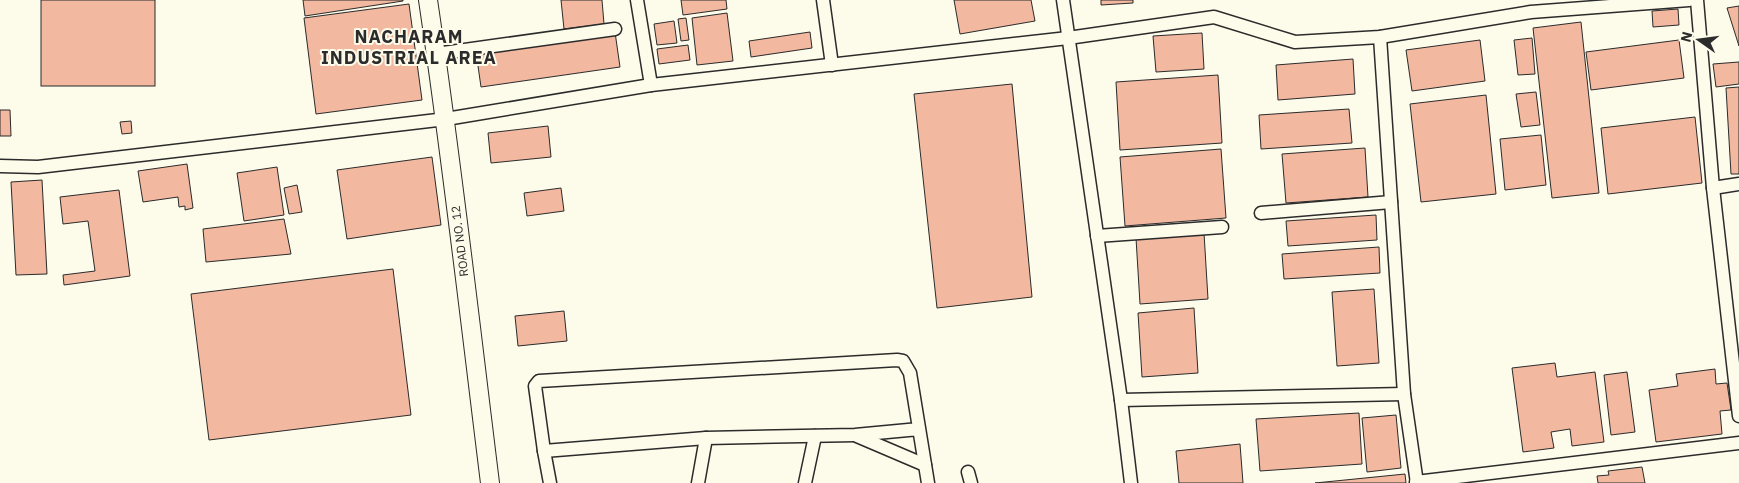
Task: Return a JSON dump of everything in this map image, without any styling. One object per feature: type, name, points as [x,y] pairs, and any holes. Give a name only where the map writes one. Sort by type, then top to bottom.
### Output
[{"type":"street","name":"ROAD NO. 12","points":[[428,0],[446,119],[460,248],[490,483]]},
{"type":"street","points":[[637,0],[650,85]]},
{"type":"street","points":[[823,0],[832,64]]},
{"type":"street","points":[[1063,0],[1121,400],[1131,483]]},
{"type":"street","points":[[0,166],[38,167],[446,119],[650,85],[1068,38],[1214,17],[1295,42],[1380,37],[1530,6],[1689,0]]},
{"type":"street","points":[[1697,0],[1713,188],[1739,416]]},
{"type":"street","points":[[436,54],[615,29]]},
{"type":"street","points":[[1380,37],[1404,394],[1416,482],[1739,443]]},
{"type":"street","points":[[1713,188],[1739,184]]},
{"type":"street","points":[[1261,213],[1391,202]]},
{"type":"street","points":[[1097,236],[1222,227]]},
{"type":"street","points":[[550,483],[534,386],[539,381],[897,360],[903,361],[910,373],[928,483]]},
{"type":"street","points":[[1121,400],[1404,394]]},
{"type":"street","points":[[544,451],[706,438],[855,435],[919,429]]},
{"type":"street","points":[[855,435],[925,465]]},
{"type":"street","points":[[805,483],[815,436]]},
{"type":"street","points":[[698,483],[706,438]]},
{"type":"building","points":[[41,0],[155,0],[155,86],[41,86]]},
{"type":"building","points":[[303,0],[403,0],[403,1],[305,16]]},
{"type":"building","points":[[561,0],[602,0],[604,24],[564,29]]},
{"type":"building","points":[[681,0],[726,0],[727,9],[683,15]]},
{"type":"building","points":[[954,0],[1031,0],[1035,21],[960,34]]},
{"type":"building","points":[[1101,0],[1133,0],[1133,3],[1101,5]]},
{"type":"building","points":[[409,4],[422,100],[316,114],[304,18]]},
{"type":"building","points":[[1739,6],[1739,46],[1727,8]]},
{"type":"building","points":[[1678,9],[1679,25],[1653,27],[1652,11]]},
{"type":"building","points":[[727,13],[733,61],[697,65],[692,18]]},
{"type":"building","points":[[686,18],[689,40],[681,41],[678,19]]},
{"type":"building","points":[[674,21],[677,43],[657,45],[654,24]]},
{"type":"building","points":[[1581,22],[1599,193],[1552,198],[1533,28]]},
{"type":"building","points":[[615,32],[620,67],[481,87],[476,52]]},
{"type":"building","points":[[810,32],[812,48],[751,57],[749,41]]},
{"type":"building","points":[[1202,33],[1204,69],[1156,72],[1153,36]]},
{"type":"building","points":[[1532,38],[1535,74],[1518,75],[1514,40]]},
{"type":"building","points":[[1480,40],[1485,81],[1412,91],[1406,50]]},
{"type":"building","points":[[1679,40],[1684,78],[1591,90],[1586,52]]},
{"type":"building","points":[[688,45],[690,60],[659,64],[657,49]]},
{"type":"building","points":[[1353,59],[1355,94],[1278,100],[1276,65]]},
{"type":"building","points":[[1739,62],[1739,84],[1716,87],[1713,64]]},
{"type":"building","points":[[1218,75],[1222,143],[1120,150],[1116,82]]},
{"type":"building","points":[[1012,84],[1032,297],[937,308],[914,94]]},
{"type":"building","points":[[1739,87],[1739,174],[1731,174],[1726,88]]},
{"type":"building","points":[[1536,92],[1540,125],[1521,127],[1516,94]]},
{"type":"building","points":[[1486,95],[1496,194],[1421,202],[1410,104]]},
{"type":"building","points":[[1349,109],[1352,143],[1261,149],[1259,115]]},
{"type":"building","points":[[0,110],[10,110],[11,136],[0,136]]},
{"type":"building","points":[[1695,117],[1702,183],[1608,194],[1601,128]]},
{"type":"building","points":[[131,121],[132,133],[122,134],[120,122]]},
{"type":"building","points":[[548,126],[551,157],[491,163],[488,133]]},
{"type":"building","points":[[1541,135],[1546,185],[1505,190],[1500,139]]},
{"type":"building","points":[[1365,148],[1368,197],[1286,203],[1282,154]]},
{"type":"building","points":[[1221,149],[1226,218],[1125,226],[1120,157]]},
{"type":"building","points":[[432,157],[441,225],[347,239],[337,170]]},
{"type":"building","points":[[187,164],[193,208],[185,210],[185,206],[179,207],[178,197],[143,202],[138,171]]},
{"type":"building","points":[[277,167],[284,215],[244,221],[237,173]]},
{"type":"building","points":[[42,180],[47,274],[16,275],[11,182]]},
{"type":"building","points":[[297,185],[302,212],[289,214],[284,188]]},
{"type":"building","points":[[561,188],[564,211],[527,216],[524,193]]},
{"type":"building","points":[[119,190],[130,276],[64,285],[63,275],[95,271],[88,221],[63,224],[60,197]]},
{"type":"building","points":[[1376,215],[1377,240],[1288,246],[1286,221]]},
{"type":"building","points":[[284,219],[291,254],[206,262],[203,229]]},
{"type":"building","points":[[1204,233],[1208,299],[1140,304],[1136,238]]},
{"type":"building","points":[[1379,247],[1380,273],[1284,279],[1282,254]]},
{"type":"building","points":[[393,269],[411,415],[209,440],[191,294]]},
{"type":"building","points":[[1374,289],[1379,363],[1337,366],[1332,292]]},
{"type":"building","points":[[1194,308],[1198,373],[1142,377],[1138,313]]},
{"type":"building","points":[[564,311],[567,341],[518,346],[515,316]]},
{"type":"building","points":[[1555,363],[1557,377],[1595,372],[1604,442],[1572,446],[1570,429],[1551,432],[1554,448],[1523,452],[1512,368]]},
{"type":"building","points":[[1715,369],[1716,384],[1727,383],[1731,410],[1720,411],[1722,434],[1656,442],[1649,390],[1678,386],[1676,374]]},
{"type":"building","points":[[1627,372],[1635,432],[1611,435],[1604,375]]},
{"type":"building","points":[[1359,413],[1362,464],[1260,471],[1256,419]]},
{"type":"building","points":[[1396,415],[1401,468],[1367,472],[1362,418]]},
{"type":"building","points":[[1240,444],[1243,483],[1179,483],[1176,451]]},
{"type":"building","points":[[1642,467],[1645,483],[1598,483],[1597,476],[1609,475],[1608,471]]},
{"type":"building","points":[[1405,474],[1406,483],[1315,483]]},
{"type":"district","name":"NACHARAM INDUSTRIAL AREA","points":[[409,47]]}]
